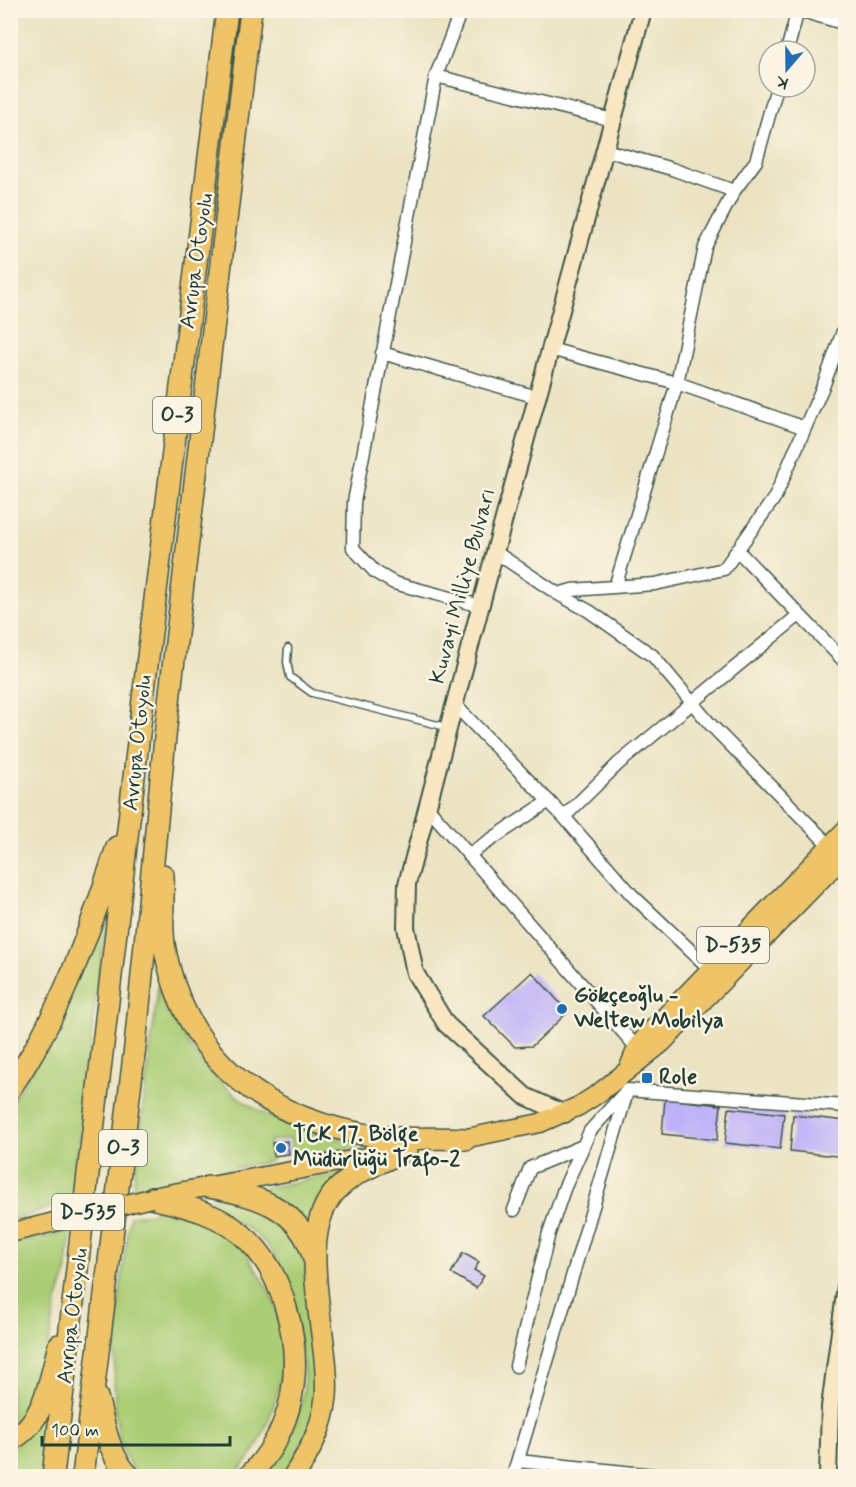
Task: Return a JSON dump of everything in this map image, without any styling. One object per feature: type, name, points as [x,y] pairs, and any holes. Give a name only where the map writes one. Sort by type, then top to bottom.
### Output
[{"type":"highway","name":"Avrupa Otoyolu","points":[[53,1476],[74,1311],[129,819],[227,10]]},
{"type":"highway","name":"Avrupa Otoyolu","points":[[83,1476],[135,1047],[156,819],[252,10]]},
{"type":"highway","points":[[10,1089],[45,1033],[66,985],[129,819]]},
{"type":"highway","points":[[156,819],[162,870],[164,941],[168,962],[186,1013],[207,1047],[226,1071],[293,1113],[337,1128],[386,1137],[465,1139]]},
{"type":"highway","points":[[294,1476],[311,1450],[321,1423],[326,1397],[327,1373],[316,1271],[318,1230],[332,1196],[352,1178],[407,1150]]},
{"type":"highway","points":[[208,1187],[267,1201],[287,1213],[307,1242],[316,1271]]},
{"type":"highway","points":[[151,1198],[198,1210],[231,1227],[262,1255],[281,1290],[294,1338],[296,1362],[293,1396],[277,1439],[249,1476]]},
{"type":"highway","points":[[10,1440],[26,1431],[40,1408],[60,1344],[74,1311]]},
{"type":"highway","points":[[94,1386],[110,1448],[118,1465],[129,1476]]},
{"type":"main road","name":"D-535","points":[[18,1231],[151,1198],[465,1139],[540,1123],[565,1114],[599,1093],[626,1069],[662,1043],[838,850],[846,829]]},
{"type":"main road","name":"D-535","points":[[626,1069],[637,1048],[710,969],[838,850]]},
{"type":"street","points":[[461,10],[436,76],[354,502],[353,548],[375,572],[394,583],[481,606]]},
{"type":"street","name":"Kuvayi Milliye Bulvarı","points":[[565,1114],[525,1096],[446,1024],[415,973],[406,927],[408,884],[495,552],[643,10]]},
{"type":"street","points":[[790,39],[798,10],[846,24]]},
{"type":"street","points":[[436,76],[613,120]]},
{"type":"street","points":[[615,586],[677,382],[705,247],[734,191],[756,161],[774,99]]},
{"type":"street","points":[[605,150],[672,169],[734,191]]},
{"type":"street","points":[[558,594],[572,590],[655,584],[724,569],[775,497],[805,428],[840,358],[846,322]]},
{"type":"street","points":[[550,349],[677,382],[805,428]]},
{"type":"street","points":[[382,352],[537,397]]},
{"type":"street","points":[[738,551],[846,663]]},
{"type":"street","points":[[495,552],[558,594],[589,611],[653,656],[691,702],[838,850]]},
{"type":"street","points":[[564,817],[618,764],[800,615]]},
{"type":"street","points":[[455,705],[564,817],[632,895],[710,969]]},
{"type":"street","points":[[468,855],[549,801]]},
{"type":"street","points":[[428,808],[637,1048]]},
{"type":"street","points":[[513,1476],[627,1090],[626,1069]]},
{"type":"street","points":[[627,1090],[846,1106]]},
{"type":"street","points":[[516,1366],[549,1233],[564,1189],[590,1131],[627,1090]]},
{"type":"street","points":[[514,1210],[530,1168],[583,1146]]},
{"type":"street","points":[[828,1476],[830,1407],[846,1286]]},
{"type":"street","points":[[518,1461],[663,1476]]},
{"type":"lane","points":[[288,648],[286,662],[291,677],[312,693],[449,728]]},
{"type":"green space","points":[[101,921],[107,922],[97,986],[73,1200],[11,1221],[10,1105],[43,1053]]},
{"type":"green space","points":[[158,987],[175,1023],[195,1054],[218,1080],[243,1101],[272,1118],[304,1130],[379,1145],[292,1157],[290,1138],[269,1141],[272,1161],[133,1188]]},
{"type":"green space","points":[[347,1172],[311,1235],[255,1190]]},
{"type":"green space","points":[[224,1197],[239,1199],[284,1221],[305,1253],[320,1404],[287,1476],[261,1476],[287,1443],[302,1401],[303,1367],[293,1303],[281,1266],[264,1242],[243,1225],[210,1207],[210,1199]]},
{"type":"green space","points":[[154,1210],[184,1215],[207,1224],[252,1256],[249,1259],[272,1297],[278,1316],[283,1356],[276,1397],[259,1443],[245,1464],[232,1476],[142,1476],[127,1459],[118,1431],[115,1355],[130,1216],[153,1213]]},
{"type":"green space","points":[[71,1231],[66,1275],[57,1302],[36,1402],[11,1432],[11,1244]]},
{"type":"green space","points":[[52,1402],[41,1476],[11,1476],[11,1449]]},
{"type":"building","points":[[532,972],[568,1012],[532,1046],[515,1047],[484,1016]]},
{"type":"building","points":[[665,1099],[721,1105],[717,1140],[662,1134]]},
{"type":"building","points":[[729,1108],[784,1114],[780,1149],[725,1143]]},
{"type":"building","points":[[793,1115],[846,1121],[845,1157],[790,1151]]},
{"type":"building","name":"TCK 17. Bölge Müdürlüğü Trafo-2","points":[[287,1141],[289,1154],[274,1156],[272,1143]]},
{"type":"building","points":[[463,1253],[479,1262],[474,1270],[484,1276],[476,1288],[451,1273]]},
{"type":"place","name":"Gökçeoğlu - Weltew Mobilya","points":[[562,1009]]},
{"type":"place","name":"Role","points":[[647,1078]]},
{"type":"place","name":"TCK 17. Bölge Müdürlüğü Trafo-2","points":[[281,1148]]}]
